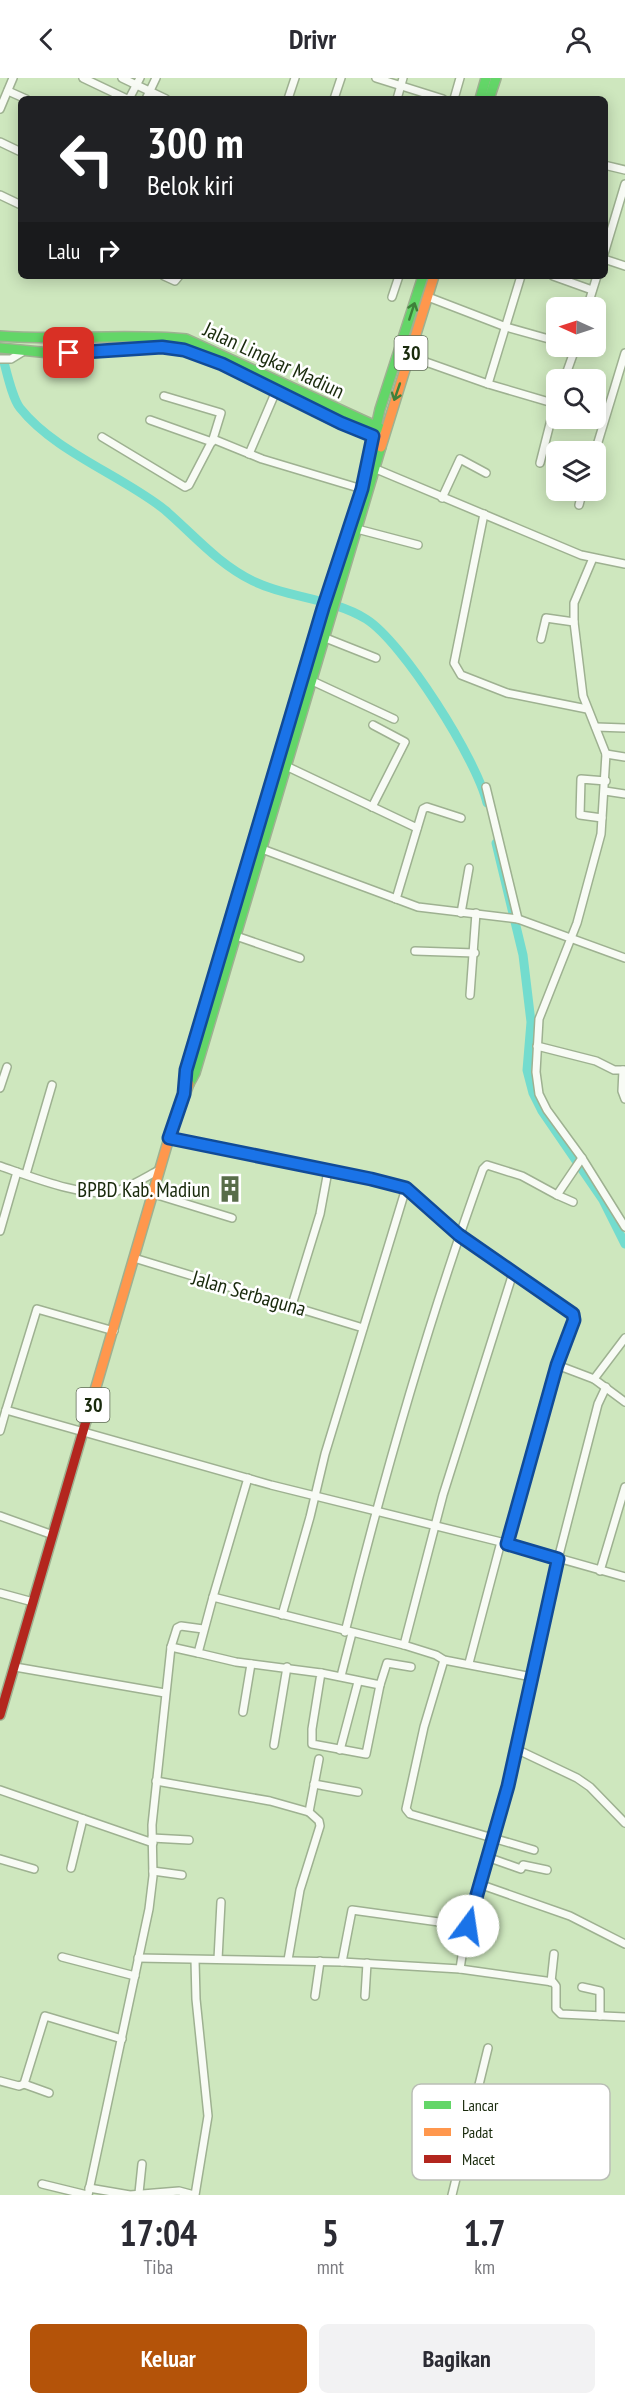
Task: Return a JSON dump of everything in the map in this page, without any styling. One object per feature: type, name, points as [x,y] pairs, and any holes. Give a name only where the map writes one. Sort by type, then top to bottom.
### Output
[{"type":"main road","points":[[481,96],[486,78]]},
{"type":"main road","points":[[490,96],[496,78]]},
{"type":"main road","name":"30","points":[[217,983],[422,279]]},
{"type":"main road","name":"30","points":[[410,356],[433,279]]},
{"type":"main road","name":"Jalan Lingkar Madiun","points":[[0,336],[67,340],[153,336],[186,339],[377,434]]},
{"type":"main road","points":[[116,338],[117,351]]},
{"type":"main road","name":"Jalan Lingkar Madiun","points":[[0,348],[69,353],[162,347],[184,350],[222,364],[276,391],[377,434]]},
{"type":"main road","name":"Jalan Lingkar Madiun","points":[[377,434],[386,429],[410,356]]},
{"type":"main road","name":"30","points":[[0,1715],[169,1138],[184,1094],[186,1070],[236,936],[286,766],[307,678],[323,637],[330,601],[357,529],[376,469],[377,434]]},
{"type":"street","points":[[0,109],[13,78]]},
{"type":"street","points":[[83,78],[122,96]]},
{"type":"street","points":[[122,78],[138,81],[149,91],[160,96]]},
{"type":"street","points":[[147,96],[156,78]]},
{"type":"street","points":[[289,96],[295,78]]},
{"type":"street","points":[[335,96],[341,78]]},
{"type":"street","points":[[376,78],[402,81],[436,96]]},
{"type":"street","points":[[455,96],[460,78]]},
{"type":"street","points":[[130,96],[138,81]]},
{"type":"street","points":[[398,96],[402,81]]},
{"type":"street","points":[[8,91],[19,96]]},
{"type":"street","points":[[0,142],[18,151]]},
{"type":"street","points":[[608,166],[625,170]]},
{"type":"street","points":[[608,243],[625,184]]},
{"type":"street","points":[[0,195],[18,204]]},
{"type":"street","points":[[608,224],[614,226]]},
{"type":"street","points":[[608,260],[625,266]]},
{"type":"street","points":[[392,297],[398,279]]},
{"type":"street","points":[[488,384],[520,279]]},
{"type":"street","points":[[561,279],[592,290]]},
{"type":"street","points":[[590,297],[596,279]]},
{"type":"street","points":[[428,297],[506,327],[546,339]]},
{"type":"street","points":[[0,359],[11,359],[21,350]]},
{"type":"street","points":[[606,415],[625,353]]},
{"type":"street","points":[[410,356],[488,384],[546,399]]},
{"type":"street","points":[[249,454],[276,391]]},
{"type":"street","points":[[102,437],[184,487],[189,485],[213,440],[221,414],[164,396]]},
{"type":"street","points":[[150,420],[362,489]]},
{"type":"street","points":[[540,463],[549,429]]},
{"type":"street","points":[[442,498],[460,459],[486,474]]},
{"type":"street","points":[[376,469],[567,550],[625,564]]},
{"type":"street","points":[[579,505],[580,501]]},
{"type":"street","points":[[484,514],[456,652],[456,670],[461,675],[507,693],[587,709]]},
{"type":"street","points":[[357,529],[418,545]]},
{"type":"street","points":[[593,558],[574,603],[574,622],[587,709],[606,754],[605,791],[598,851],[572,936],[541,1012],[537,1046],[538,1094],[625,1227]]},
{"type":"street","points":[[541,639],[546,618],[574,622]]},
{"type":"street","points":[[323,637],[376,658]]},
{"type":"street","points":[[307,678],[394,719]]},
{"type":"street","points":[[372,807],[405,742],[373,725]]},
{"type":"street","points":[[596,728],[625,728]]},
{"type":"street","points":[[606,754],[625,757]]},
{"type":"street","points":[[286,766],[417,828]]},
{"type":"street","points":[[602,818],[579,816],[581,780],[606,781]]},
{"type":"street","points":[[486,787],[517,919]]},
{"type":"street","points":[[605,791],[625,794]]},
{"type":"street","points":[[396,899],[425,807],[461,818]]},
{"type":"street","points":[[262,849],[430,910],[517,919],[572,936],[625,958]]},
{"type":"street","points":[[461,912],[470,868]]},
{"type":"street","points":[[470,995],[475,953],[476,913]]},
{"type":"street","points":[[236,936],[300,958]]},
{"type":"street","points":[[415,951],[475,953]]},
{"type":"street","points":[[537,1046],[596,1062],[614,1070],[624,1070],[622,1091],[625,1099]]},
{"type":"street","points":[[0,1088],[7,1067]]},
{"type":"street","points":[[26,1174],[52,1085]]},
{"type":"street","points":[[169,1138],[406,1188],[459,1235],[573,1314],[574,1320],[557,1365],[468,1663]]},
{"type":"street","points":[[557,1195],[581,1158]]},
{"type":"street","points":[[341,1676],[375,1511],[395,1436],[459,1235],[486,1165],[522,1176],[573,1202]]},
{"type":"street","points":[[0,1166],[104,1194],[118,1191],[160,1169]]},
{"type":"street","points":[[292,1305],[320,1214],[328,1171]]},
{"type":"street","points":[[0,1231],[17,1172]]},
{"type":"street","points":[[282,1616],[314,1495],[406,1188]]},
{"type":"street","points":[[154,1194],[232,1218]]},
{"type":"street","name":"Jalan Serbaguna","points":[[135,1258],[363,1328]]},
{"type":"street","points":[[404,1645],[436,1525],[513,1273]]},
{"type":"street","points":[[0,1431],[37,1309],[114,1331]]},
{"type":"street","points":[[594,1379],[625,1338]]},
{"type":"street","points":[[557,1365],[594,1379],[625,1402]]},
{"type":"street","points":[[460,1969],[468,1926],[516,1749],[558,1559],[598,1404],[606,1387]]},
{"type":"street","points":[[6,1410],[248,1478],[436,1525],[625,1577]]},
{"type":"street","points":[[198,1653],[248,1478]]},
{"type":"street","points":[[600,1571],[625,1487]]},
{"type":"street","points":[[0,1516],[53,1535]]},
{"type":"street","points":[[0,1593],[33,1602]]},
{"type":"street","points":[[213,1597],[404,1645],[444,1660],[532,1677]]},
{"type":"street","points":[[88,2193],[135,1976],[153,1870],[152,1840],[156,1781],[171,1647],[177,1628],[181,1626],[203,1629]]},
{"type":"street","points":[[171,1647],[251,1664],[286,1667],[380,1685]]},
{"type":"street","points":[[444,1660],[424,1727],[405,1809],[410,1815],[534,1850]]},
{"type":"street","points":[[321,1673],[311,1742],[366,1754],[380,1685],[387,1663],[411,1667]]},
{"type":"street","points":[[243,1712],[251,1664]]},
{"type":"street","points":[[15,1667],[165,1693]]},
{"type":"street","points":[[274,1745],[286,1667]]},
{"type":"street","points":[[340,1750],[358,1682]]},
{"type":"street","points":[[516,1749],[577,1778],[590,1787],[625,1823]]},
{"type":"street","points":[[309,1812],[319,1759]]},
{"type":"street","points":[[156,1781],[270,1801],[309,1812],[319,1821],[320,1826],[300,1890],[288,1960]]},
{"type":"street","points":[[314,1785],[358,1792]]},
{"type":"street","points":[[0,1790],[152,1840],[189,1840]]},
{"type":"street","points":[[71,1868],[83,1819]]},
{"type":"street","points":[[487,1857],[521,1869],[523,1865],[547,1870]]},
{"type":"street","points":[[0,1859],[34,1869]]},
{"type":"street","points":[[153,1870],[182,1875]]},
{"type":"street","points":[[479,1884],[570,1916],[625,1944]]},
{"type":"street","points":[[218,1959],[221,1902]]},
{"type":"street","points":[[342,1962],[352,1910],[468,1926]]},
{"type":"street","points":[[551,1982],[554,1954]]},
{"type":"street","points":[[62,1957],[135,1976]]},
{"type":"street","points":[[138,1958],[320,1961],[460,1969],[551,1982],[556,1986],[558,2013],[625,2017]]},
{"type":"street","points":[[42,2184],[88,2193],[130,2195],[179,2191],[195,2195],[208,2116],[196,1999],[195,1960]]},
{"type":"street","points":[[315,1996],[320,1961]]},
{"type":"street","points":[[365,1996],[367,1963]]},
{"type":"street","points":[[582,1987],[600,1990],[600,2016]]},
{"type":"street","points":[[24,2084],[45,2016],[122,2040]]},
{"type":"street","points":[[479,2084],[488,2048]]},
{"type":"street","points":[[0,2081],[20,2086],[24,2084],[49,2093]]},
{"type":"street","points":[[139,2193],[142,2164]]},
{"type":"street","points":[[452,2195],[456,2180]]},
{"type":"waterway","points":[[0,348],[17,403],[34,424],[51,438],[148,497],[217,558],[240,574],[267,587],[353,612],[366,619],[381,632],[399,651],[437,704],[469,759],[487,803]]},
{"type":"waterway","points":[[496,843],[523,955],[531,1022],[527,1070],[533,1093],[542,1111],[603,1200],[625,1244]]},
{"type":"traffic: fast","points":[[481,96],[486,78]]},
{"type":"traffic: fast","points":[[490,96],[496,78]]},
{"type":"traffic: fast","points":[[363,486],[380,409],[422,279]]},
{"type":"traffic: fast","points":[[0,336],[186,339],[380,428]]},
{"type":"traffic: fast","points":[[0,348],[50,353],[162,347],[184,350],[222,364],[379,439]]},
{"type":"traffic: fast","points":[[189,1084],[195,1073],[381,447]]},
{"type":"traffic: slow","points":[[381,447],[433,279]]},
{"type":"traffic: slow","points":[[184,1090],[185,1070],[303,677]]},
{"type":"traffic: slow","points":[[86,1421],[169,1138],[189,1084]]},
{"type":"traffic: jam","points":[[0,1715],[86,1421]]},
{"type":"place","name":"BPBD Kab. Madiun","points":[[230,1189]]},
{"type":"route","points":[[69,353],[162,347],[184,350],[222,364],[341,423],[373,436],[362,489],[323,608],[186,1070],[184,1094],[169,1138],[406,1188],[426,1203],[459,1235],[573,1314],[574,1320],[565,1338],[507,1544],[558,1559],[508,1786],[468,1926]]}]
